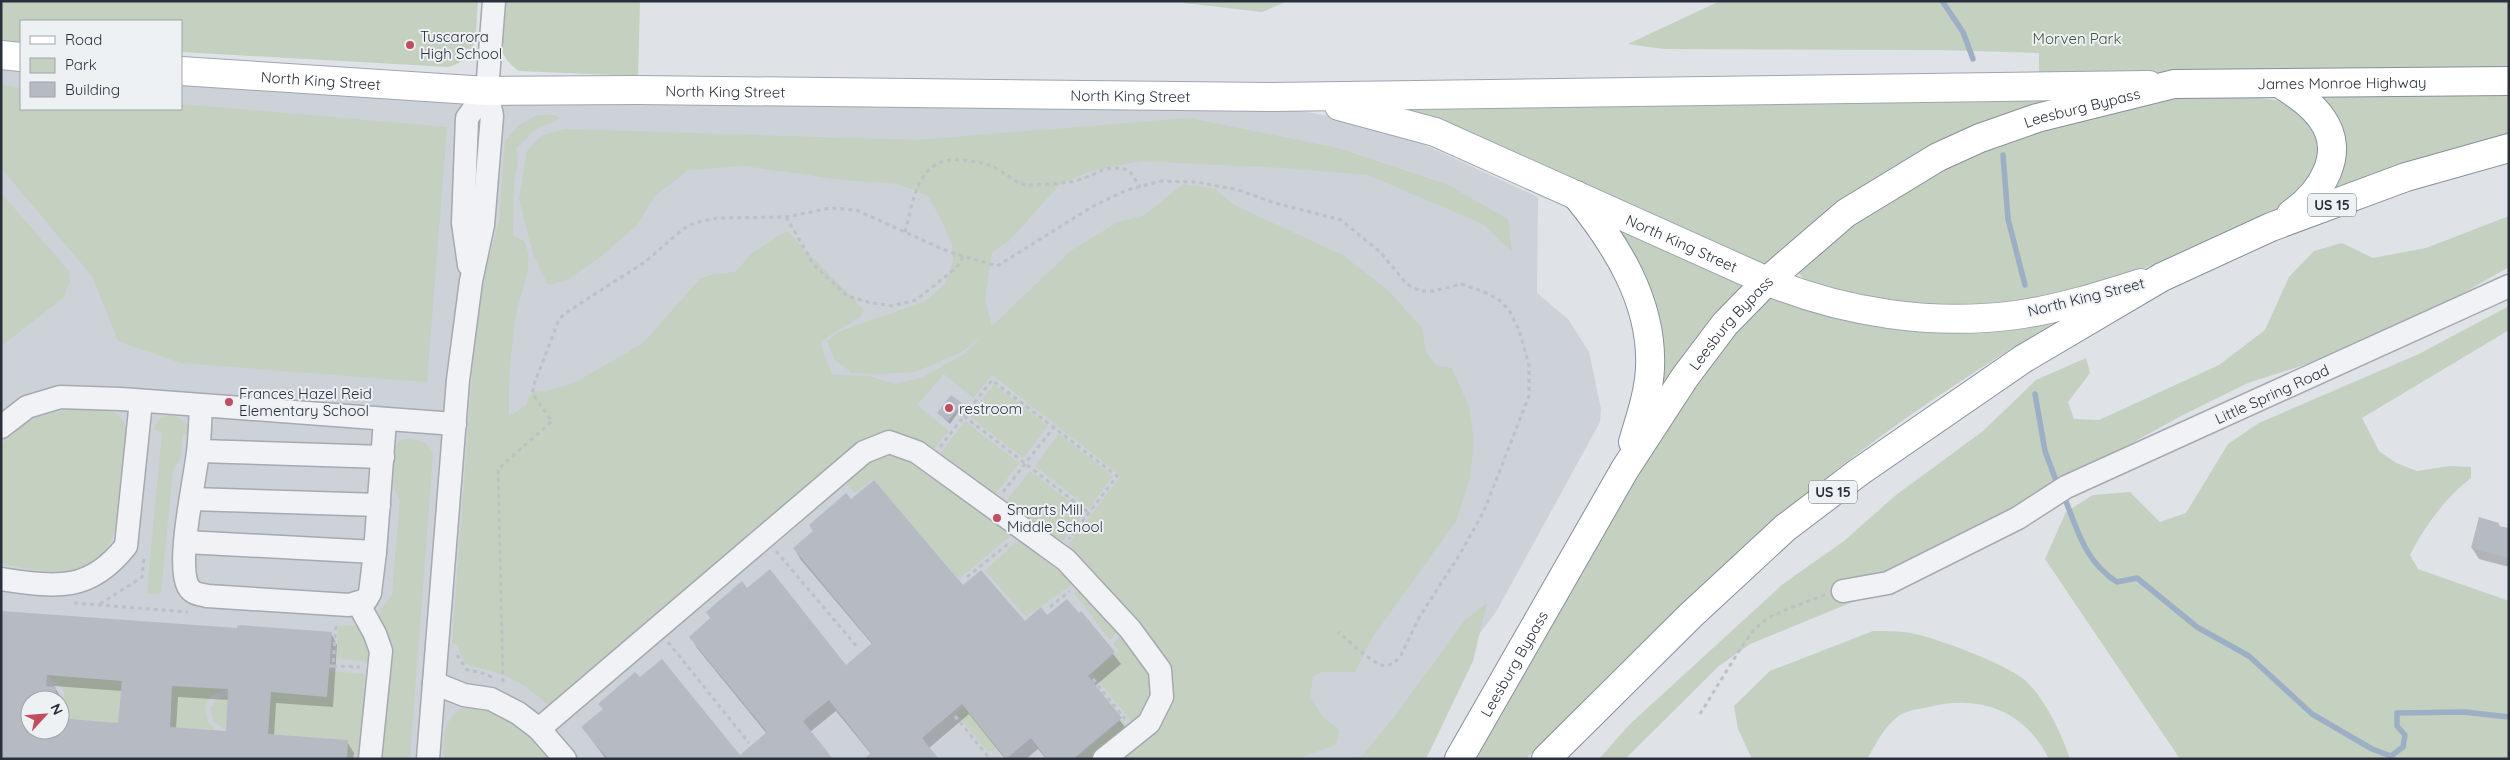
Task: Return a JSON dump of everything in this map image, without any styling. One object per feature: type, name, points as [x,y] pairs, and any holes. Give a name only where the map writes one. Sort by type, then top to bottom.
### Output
[{"type":"main road","points":[[1,55],[20,57]]},
{"type":"main road","name":"North King Street","points":[[182,71],[487,91],[638,90],[1270,97],[2174,84]]},
{"type":"main road","name":"James Monroe Highway","points":[[2174,84],[2509,81]]},
{"type":"main road","name":"Leesburg Bypass","points":[[1459,759],[1625,469],[1686,377],[1726,324],[1767,281],[1846,213],[1938,157],[1980,138],[2037,118],[2174,84]]},
{"type":"main road","points":[[2271,227],[2294,211],[2318,189],[2328,172],[2331,157],[2330,141],[2322,119],[2307,103],[2281,84]]},
{"type":"main road","name":"North King Street","points":[[1270,97],[1332,104],[1435,132],[1767,281],[1800,295],[1837,305],[1876,312],[1968,318],[2016,315],[2056,308],[2162,277]]},
{"type":"main road","name":"US 15","points":[[1546,759],[1690,616],[1785,528],[1860,472],[2022,359],[2162,277],[2271,227],[2406,177],[2509,148]]},
{"type":"main road","points":[[1576,195],[1602,227],[1619,255],[1629,275],[1643,316],[1650,368],[1645,400],[1625,469]]},
{"type":"street","points":[[428,759],[455,424],[471,281],[484,215],[492,116],[487,91],[494,1]]},
{"type":"street","name":"Little Spring Road","points":[[1843,591],[1888,583],[1995,530],[2060,490],[2509,286]]},
{"type":"street","points":[[1,427],[27,407],[60,397],[141,401],[455,424]]},
{"type":"street","points":[[1,579],[72,584],[97,575],[117,558],[126,546],[141,401]]},
{"type":"street","points":[[201,406],[198,451],[186,542],[185,577],[188,587],[195,593],[349,605],[366,600],[370,593],[385,420]]},
{"type":"street","points":[[539,729],[864,452],[889,442],[917,452],[1066,560],[1130,629],[1160,670],[1162,697],[1149,723],[1104,759]]},
{"type":"street","points":[[198,451],[383,457]]},
{"type":"street","points":[[191,499],[379,505]]},
{"type":"street","points":[[186,542],[375,552]]},
{"type":"street","points":[[358,603],[375,634],[380,651],[370,759]]},
{"type":"street","points":[[434,683],[464,695],[491,699],[518,713],[539,729],[565,759]]},
{"type":"path","points":[[905,232],[918,184],[929,168],[939,162],[953,160],[984,162],[1026,185],[1078,180],[1114,166],[1129,170],[1140,187]]},
{"type":"path","points":[[503,682],[498,470],[552,421],[533,396],[533,387],[558,322],[564,314],[645,262],[694,223],[717,218],[786,217],[844,207],[856,210],[963,257],[997,266],[1095,205],[1127,190],[1161,181],[1196,182],[1238,190],[1275,203],[1341,220],[1380,252],[1407,284],[1420,290],[1433,291],[1461,284],[1482,291],[1498,299],[1509,310],[1520,330],[1529,364],[1528,396],[1484,511],[1460,554],[1420,616],[1401,655],[1394,663],[1387,666],[1380,665],[1366,656],[1338,632]]},
{"type":"path","points":[[786,217],[814,265],[847,296],[868,302],[892,306],[916,300],[956,268],[963,257]]},
{"type":"path","points":[[929,461],[992,380],[1117,476],[1058,554]]},
{"type":"path","points":[[964,416],[1089,513]]},
{"type":"path","points":[[992,506],[1054,427]]},
{"type":"path","points":[[967,577],[1025,530]]},
{"type":"path","points":[[765,537],[858,648]]},
{"type":"path","points":[[1700,714],[1742,646],[1766,619],[1801,603],[1843,591]]},
{"type":"path","points":[[336,623],[331,666],[379,669]]},
{"type":"path","points":[[657,628],[749,743]]},
{"type":"path","points":[[1093,679],[1136,733]]},
{"type":"path","points":[[955,716],[990,759]]},
{"type":"shaded area","name":"Smarts Mill Middle School","points":[[1,48],[20,50],[20,110],[182,110],[182,64],[410,84],[1254,102],[1349,120],[1403,135],[1538,197],[1537,293],[1568,319],[1589,352],[1601,409],[1600,422],[1496,612],[1390,751],[1370,759],[1,759]]},
{"type":"green space","name":"Tuscarora High School","points":[[1,1],[478,1],[476,32],[471,50],[459,63],[448,67],[182,52],[182,20],[20,20],[20,44],[1,42]]},
{"type":"green space","points":[[504,1],[640,1],[638,76],[519,71],[510,64],[501,48],[500,31]]},
{"type":"green space","points":[[1181,1],[1288,1],[1262,12],[1184,3]]},
{"type":"green space","name":"Morven Park","points":[[1720,1],[2509,1],[2509,67],[2039,75],[2039,53],[1937,50],[1664,49],[1628,44]]},
{"type":"green space","points":[[1,85],[20,88],[20,110],[182,110],[182,104],[447,127],[427,382],[181,363],[118,341],[92,276],[1,168]]},
{"type":"green space","points":[[2509,92],[2509,133],[2444,151],[2334,188],[2337,177],[2314,93]]},
{"type":"green space","points":[[2209,97],[2253,97],[2282,101],[2302,113],[2318,137],[2321,162],[2289,205],[2163,261],[2128,274],[2041,299],[1976,305],[1906,302],[1816,287],[1806,282],[1798,272],[1798,268],[1809,254],[1873,209],[1939,170],[1993,145],[2050,125],[2136,104]]},
{"type":"green space","points":[[2056,99],[1767,271],[1364,100]]},
{"type":"green space","points":[[538,115],[554,115],[560,118],[534,130],[516,149],[518,163],[514,181],[513,235],[525,242],[528,268],[517,311],[513,337],[509,416],[527,405],[528,397],[536,391],[544,392],[574,383],[642,344],[700,279],[710,275],[735,272],[752,253],[787,231],[864,310],[860,317],[821,341],[824,356],[833,375],[870,376],[894,384],[921,378],[963,355],[983,335],[962,352],[915,372],[852,373],[835,360],[827,341],[840,331],[924,302],[945,284],[953,261],[952,244],[940,217],[927,195],[898,184],[844,180],[745,166],[688,170],[655,196],[636,226],[599,258],[567,280],[548,285],[533,254],[519,199],[527,151],[541,136],[565,129],[917,140],[1189,118],[1338,148],[1446,184],[1508,219],[1512,252],[1483,224],[1368,175],[1283,168],[1141,161],[1092,171],[1060,184],[1009,241],[992,252],[985,299],[992,326],[1072,250],[1118,222],[1145,215],[1183,184],[1215,189],[1234,205],[1344,256],[1389,291],[1422,328],[1426,352],[1437,366],[1452,368],[1469,407],[1474,440],[1470,478],[1456,521],[1372,638],[1355,672],[1321,672],[1313,677],[1310,696],[1323,717],[1339,730],[1336,745],[1296,759],[1121,759],[1169,692],[1062,553],[1121,476],[992,375],[973,398],[944,374],[917,405],[949,431],[931,452],[892,438],[551,708],[532,691],[517,682],[464,662],[457,645],[452,643],[476,322],[481,290],[499,221],[505,141],[519,125]]},
{"type":"green space","points":[[1,193],[69,271],[70,281],[63,298],[1,346]]},
{"type":"green space","points":[[1610,215],[1752,282],[1653,414]]},
{"type":"green space","points":[[2509,216],[2509,267],[2398,330],[2322,359],[2248,383],[2181,416],[1996,518],[1855,601],[1750,644],[1719,666],[1625,759],[1599,759],[1630,724],[1783,584],[1844,541],[1896,495],[1983,431],[2036,380],[2086,358],[2090,373],[2068,402],[2074,419],[2099,420],[2219,365],[2265,330],[2289,277],[2314,251],[2342,243],[2373,258],[2426,248]]},
{"type":"green space","points":[[1770,294],[1863,324],[1893,328],[2065,316],[1984,366],[1905,419],[1867,446],[1793,505],[1641,646],[1526,759],[1469,759],[1671,421],[1736,329]]},
{"type":"green space","points":[[2509,306],[2509,330],[2362,418],[2379,451],[2396,463],[2417,471],[2450,466],[2471,467],[2471,478],[2436,513],[2410,555],[2418,569],[2509,601],[2509,759],[2180,759],[2045,559],[2066,512],[2093,495],[2130,492],[2160,522],[2186,513],[2228,444],[2259,423],[2419,354]]},
{"type":"green space","points":[[994,384],[1048,426],[1023,458],[969,416]]},
{"type":"green space","points":[[103,410],[113,413],[122,420],[126,427],[119,506],[112,538],[96,561],[83,568],[67,571],[46,571],[1,563],[1,445],[8,436],[27,422],[60,411]]},
{"type":"green space","points":[[170,415],[184,421],[191,435],[182,435],[181,458],[173,469],[161,593],[150,594],[147,590],[162,432],[153,429],[161,417]]},
{"type":"green space","points":[[965,421],[1019,463],[994,496],[940,454]]},
{"type":"green space","points":[[1059,434],[1113,476],[1089,508],[1035,466]]},
{"type":"green space","points":[[408,438],[425,442],[433,454],[410,759],[377,759],[376,616],[392,595],[400,500],[391,483],[393,457],[394,448],[400,441]]},
{"type":"green space","points":[[892,454],[905,455],[1010,532],[1010,536],[959,579],[873,479],[855,493],[847,484],[847,479],[869,462]]},
{"type":"green space","points":[[1030,471],[1084,513],[1060,545],[1005,503]]},
{"type":"green space","points":[[1016,542],[1022,542],[1072,582],[1071,585],[1026,617],[985,571]]},
{"type":"green space","points":[[1081,589],[1116,629],[1116,633],[1110,640],[1074,593]]},
{"type":"green space","points":[[1487,603],[1473,661],[1426,759],[1355,759],[1363,755],[1398,712],[1464,621]]},
{"type":"green space","points":[[357,625],[368,642],[368,662],[337,658],[338,626]]},
{"type":"green space","points":[[1873,631],[1904,632],[1930,638],[1982,657],[2012,671],[2037,693],[2051,715],[2070,759],[2049,759],[2039,742],[2027,728],[1999,710],[1982,705],[1947,703],[1908,712],[1896,718],[1886,728],[1867,759],[1752,759],[1738,729],[1734,706],[1770,671]]},
{"type":"green space","points":[[1120,637],[1124,637],[1153,679],[1154,692],[1146,716],[1132,722],[1092,673],[1119,651],[1113,643]]},
{"type":"green space","points":[[329,671],[365,674],[360,759],[347,759],[348,740],[268,734],[271,692],[327,696]]},
{"type":"green space","points":[[47,675],[122,681],[118,723],[70,719],[70,690],[64,690]]},
{"type":"green space","points":[[172,686],[228,689],[214,694],[205,706],[208,722],[215,730],[170,727]]},
{"type":"green space","points":[[228,696],[226,731],[213,720],[210,709],[218,698]]},
{"type":"green space","points":[[470,704],[513,717],[549,758],[443,759],[447,726],[454,714]]},
{"type":"green space","points":[[964,707],[997,748],[993,751],[987,751],[956,713]]},
{"type":"green space","points":[[1122,720],[1127,726],[1097,759],[1075,759]]},
{"type":"building","name":"restroom","points":[[951,395],[962,403],[948,421],[937,413]]},
{"type":"building","name":"Smarts Mill Middle School","points":[[874,480],[963,585],[981,570],[1025,621],[1041,607],[1047,615],[1067,599],[1079,613],[1081,611],[1115,652],[1088,676],[1122,718],[1073,759],[1047,759],[1031,738],[1006,759],[962,704],[922,738],[937,759],[864,759],[871,753],[829,700],[803,721],[833,759],[608,759],[581,727],[603,709],[598,704],[635,672],[640,677],[662,659],[740,755],[767,732],[689,637],[710,618],[706,612],[742,581],[747,588],[770,569],[846,665],[872,643],[793,548],[813,531],[809,525],[846,493],[851,499]]},
{"type":"building","points":[[2479,517],[2499,523],[2498,526],[2509,528],[2509,558],[2471,548]]},
{"type":"building","points":[[1,611],[237,628],[238,625],[332,632],[327,697],[271,692],[268,734],[348,740],[347,759],[1,759]],"holes":[[[172,686],[228,689],[226,731],[170,727]]]},
{"type":"waterway","points":[[1942,1],[1963,32],[1973,59]]},
{"type":"waterway","points":[[2003,155],[2008,219],[2025,285]]},
{"type":"waterway","points":[[2035,394],[2045,451],[2058,486]]},
{"type":"waterway","points":[[2063,494],[2083,543],[2089,554],[2106,574],[2117,582],[2137,578],[2197,627],[2249,656],[2312,714],[2372,749],[2391,756],[2403,747],[2405,735],[2397,726],[2397,713],[2464,712],[2509,717]]},
{"type":"place","name":"Tuscarora High School","points":[[410,45]]},
{"type":"place","name":"Frances Hazel Reid Elementary School","points":[[229,402]]},
{"type":"place","name":"restroom","points":[[949,408]]},
{"type":"place","name":"Smarts Mill Middle School","points":[[997,518]]}]
